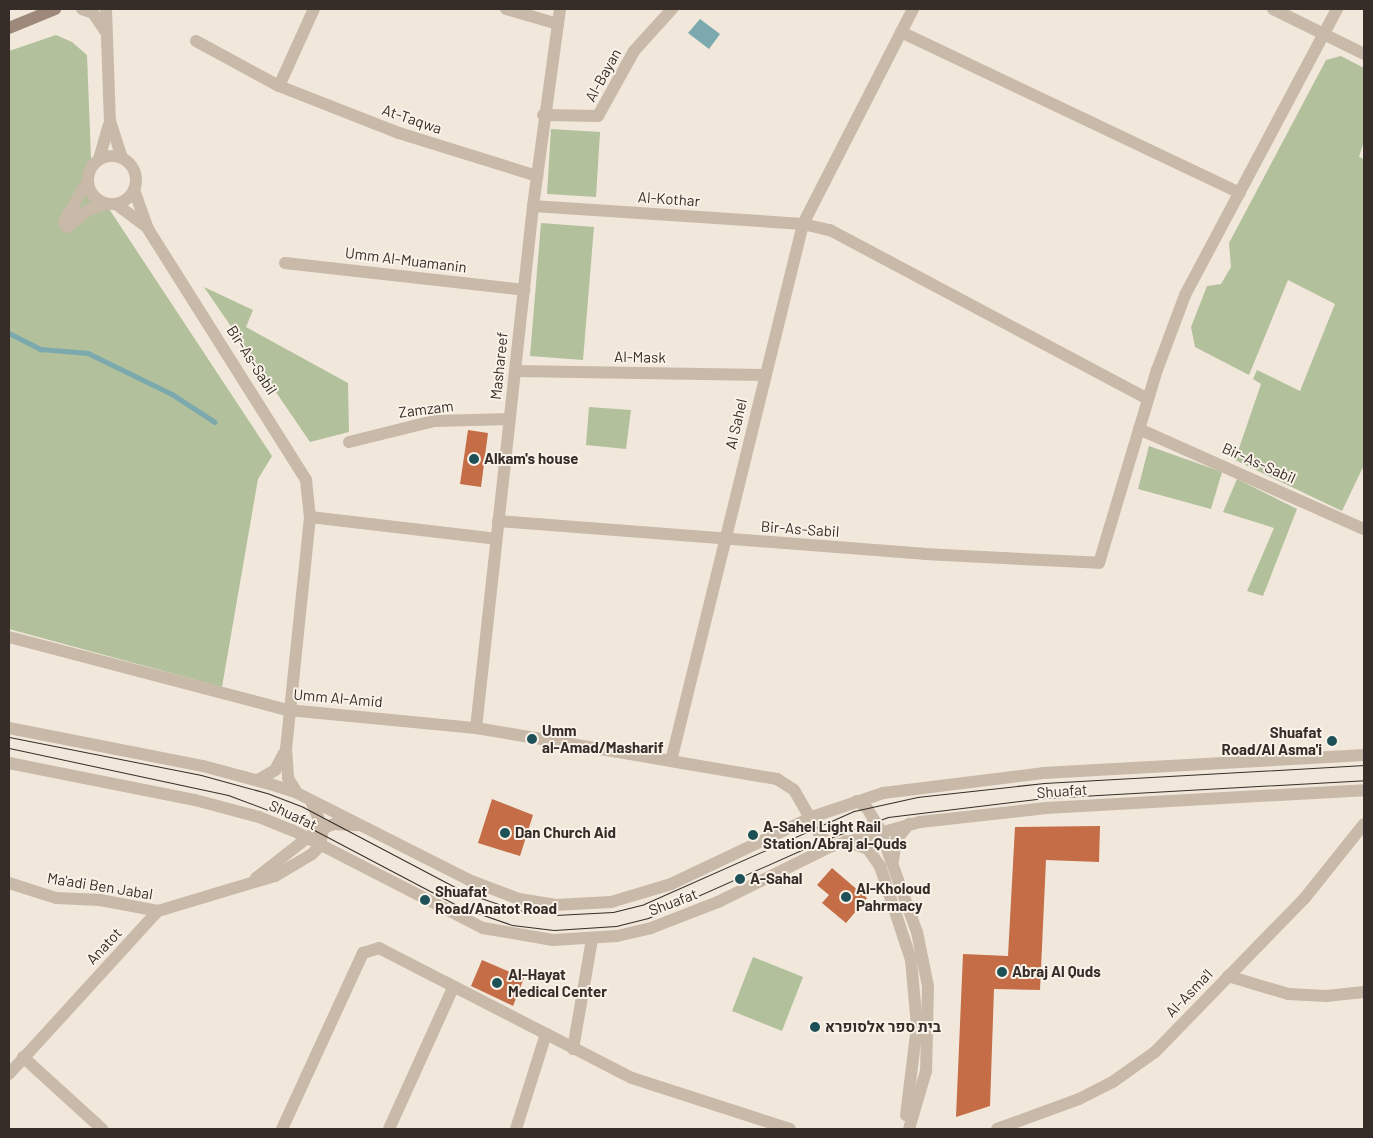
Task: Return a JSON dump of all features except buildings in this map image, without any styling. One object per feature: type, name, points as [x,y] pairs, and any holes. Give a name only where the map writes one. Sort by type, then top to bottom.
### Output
[{"type":"main road","points":[[9,28],[55,9]]},
{"type":"street","points":[[82,9],[93,13],[105,31]]},
{"type":"street","points":[[106,9],[105,31],[110,120],[122,158],[134,171],[134,190],[111,204],[88,210],[66,224],[87,182],[90,169],[99,159],[110,120]]},
{"type":"street","points":[[278,86],[314,9]]},
{"type":"street","points":[[506,9],[558,24]]},
{"type":"street","name":"Mashareef","points":[[476,728],[543,115],[560,9]]},
{"type":"street","name":"Al-Bayan","points":[[543,115],[598,116],[634,51],[672,9]]},
{"type":"street","name":"Al Sahel","points":[[671,761],[695,651],[727,539],[764,375],[802,224],[913,9]]},
{"type":"street","points":[[1273,9],[1364,54]]},
{"type":"street","points":[[1138,429],[1185,295],[1337,9]]},
{"type":"street","points":[[901,32],[1240,193]]},
{"type":"street","name":"At-Taqwa","points":[[196,41],[278,86],[399,133],[537,176]]},
{"type":"street","points":[[99,159],[110,155],[122,158]]},
{"type":"street","points":[[87,182],[93,196],[111,204]]},
{"type":"street","name":"Bir-As-Sabil","points":[[134,190],[148,229],[300,465],[306,480],[310,517],[288,710],[286,748],[288,778],[297,793]]},
{"type":"street","name":"Bir-As-Sabil","points":[[111,204],[148,229]]},
{"type":"street","name":"Al-Kothar","points":[[533,206],[802,224],[830,230],[1148,399]]},
{"type":"street","name":"Umm Al-Muamanin","points":[[285,263],[524,290]]},
{"type":"street","name":"Al-Mask","points":[[515,371],[764,375]]},
{"type":"street","name":"Zamzam","points":[[349,442],[434,421],[510,420]]},
{"type":"street","name":"Bir-As-Sabil","points":[[498,521],[727,539],[1099,563],[1138,429],[1364,529]]},
{"type":"street","points":[[310,517],[496,539]]},
{"type":"street","name":"Umm Al-Amid","points":[[9,637],[288,710],[476,728],[671,761]]},
{"type":"street","name":"Shuafat","points":[[9,728],[203,766],[258,780],[297,793],[356,825],[504,894],[555,906],[611,902],[671,884],[812,817],[857,801],[915,787],[1043,773],[1364,754]]},
{"type":"street","name":"Bir-As-Sabil","points":[[258,780],[275,770],[286,748]]},
{"type":"street","points":[[671,761],[777,779],[794,790],[812,817],[820,835],[832,846]]},
{"type":"street","name":"Shuafat","points":[[9,763],[196,800],[259,817],[306,838],[483,928],[553,940],[617,936],[683,917],[832,846],[880,830],[909,824],[1046,808],[1364,790]]},
{"type":"street","points":[[158,912],[250,884],[295,866],[320,846],[323,828],[311,801]]},
{"type":"street","points":[[857,801],[867,808],[880,830],[918,932],[930,1008],[926,1071],[908,1129]]},
{"type":"street","points":[[250,884],[306,838],[323,828],[341,823],[356,825]]},
{"type":"street","points":[[893,864],[896,840],[909,824]]},
{"type":"street","name":"Al-Asma'l","points":[[997,1129],[1079,1099],[1122,1076],[1155,1052],[1304,899],[1364,824]]},
{"type":"street","points":[[846,841],[868,849],[880,866],[911,960],[917,1040],[903,1129]]},
{"type":"street","name":"Ma'adi Ben Jabal","points":[[9,883],[56,898],[100,900],[158,912]]},
{"type":"street","name":"Anatot","points":[[9,1074],[158,912]]},
{"type":"street","points":[[573,1049],[592,939]]},
{"type":"street","points":[[282,1129],[363,953],[380,948],[453,988],[632,1078],[694,1101],[790,1129]]},
{"type":"street","points":[[1228,976],[1288,994],[1364,992]]},
{"type":"street","points":[[389,1129],[453,988]]},
{"type":"street","points":[[516,1129],[546,1034]]},
{"type":"street","points":[[24,1057],[102,1129]]},
{"type":"green space","points":[[56,35],[72,42],[87,55],[92,183],[272,456],[258,479],[222,687],[9,629],[9,51]]},
{"type":"green space","points":[[1341,56],[1364,68],[1364,141],[1359,157],[1364,159],[1364,465],[1342,511],[1235,460],[1261,384],[1253,379],[1257,370],[1300,391],[1335,304],[1288,280],[1249,375],[1195,347],[1191,327],[1207,286],[1221,284],[1231,267],[1229,243],[1326,60]]},
{"type":"green space","points":[[551,129],[600,132],[596,197],[547,194]]},
{"type":"green space","points":[[541,223],[594,227],[583,360],[530,356]]},
{"type":"green space","points":[[204,287],[253,310],[246,327],[348,383],[349,432],[310,442]]},
{"type":"green space","points":[[589,407],[631,410],[626,449],[586,445]]},
{"type":"green space","points":[[1149,446],[1222,472],[1211,509],[1138,489]]},
{"type":"green space","points":[[1237,479],[1297,509],[1263,596],[1247,591],[1274,528],[1223,512]]},
{"type":"green space","points":[[753,957],[803,977],[782,1031],[732,1011]]},
{"type":"water","points":[[700,19],[720,34],[709,49],[688,33]]},
{"type":"waterway","points":[[9,333],[41,349],[88,353],[172,394],[215,422]]},
{"type":"tram line","points":[[9,737],[201,775],[267,793],[303,807],[466,893],[516,910],[555,915],[613,912],[644,904],[854,811],[917,797],[1044,783],[1364,765]]},
{"type":"tram line","points":[[9,748],[228,795],[297,821],[460,907],[512,925],[554,930],[616,926],[648,918],[824,840],[888,817],[1045,798],[1364,780]]},
{"type":"place","name":"Alkam's house","points":[[474,459]]},
{"type":"place","name":"Umm al-Amad/Masharif","points":[[532,739]]},
{"type":"place","name":"Shuafat Road/Al Asma'i","points":[[1332,741]]},
{"type":"place","name":"Dan Church Aid","points":[[505,833]]},
{"type":"place","name":"A-Sahel Light Rail Station/Abraj al-Quds","points":[[753,835]]},
{"type":"place","name":"A-Sahal","points":[[740,879]]},
{"type":"place","name":"Al-Kholoud Pahrmacy","points":[[846,897]]},
{"type":"place","name":"Shuafat Road/Anatot Road","points":[[425,900]]},
{"type":"place","name":"Abraj Al Quds","points":[[1002,972]]},
{"type":"place","name":"Al-Hayat Medical Center","points":[[497,983]]},
{"type":"place","name":"בית ספר אלסופרא","points":[[815,1027]]}]
